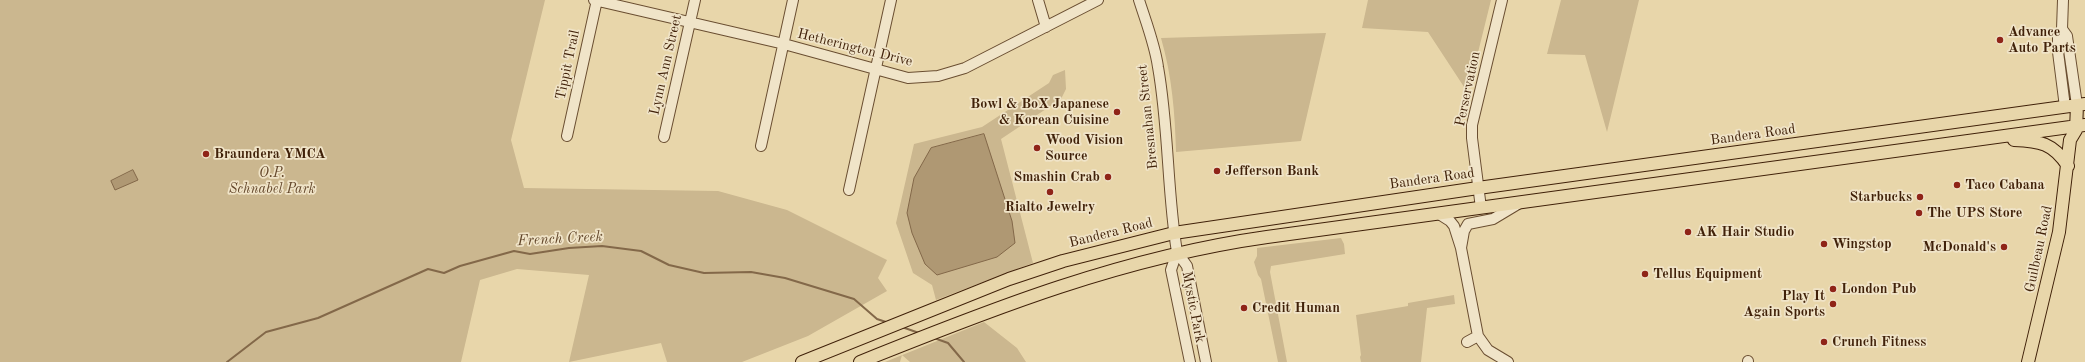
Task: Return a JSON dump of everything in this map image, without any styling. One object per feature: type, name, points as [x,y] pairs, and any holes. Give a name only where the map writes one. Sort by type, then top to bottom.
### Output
[{"type":"main road","name":"Bandera Road","points":[[802,362],[830,357],[875,333],[1008,279],[1063,261],[1174,233],[1478,188],[2076,105]]},
{"type":"main road","points":[[860,362],[947,327],[1085,278],[1177,252],[1245,240],[2076,126],[2076,105]]},
{"type":"main road","name":"Guilbeau Road","points":[[2028,362],[2059,232],[2070,140],[2076,126]]},
{"type":"main road","points":[[1991,138],[2046,144],[2060,154],[2068,166]]},
{"type":"street","name":"Hetherington Drive","points":[[596,0],[784,44],[851,61],[875,70],[908,78],[924,78],[952,73],[978,62],[1098,0]]},
{"type":"street","name":"Tippit Trail","points":[[568,136],[596,0]]},
{"type":"street","name":"Lynn Ann Street","points":[[664,136],[695,0]]},
{"type":"street","points":[[761,146],[793,0]]},
{"type":"street","points":[[848,190],[891,0]]},
{"type":"street","points":[[1038,0],[1046,27]]},
{"type":"street","name":"Bresnahan Street","points":[[1139,0],[1158,66],[1164,111],[1170,200],[1177,252]]},
{"type":"street","name":"Perservation","points":[[1481,208],[1472,138],[1472,125],[1502,0]]},
{"type":"street","points":[[2063,0],[2062,29],[2058,37],[2058,52],[2076,105]]},
{"type":"street","points":[[1461,248],[1464,231],[1468,224],[1493,218],[1520,203]]},
{"type":"street","points":[[1439,214],[1450,221],[1454,226],[1461,248],[1478,336],[1488,350],[1508,362]]},
{"type":"street","name":"Mystic Park","points":[[1177,252],[1171,270],[1190,362]]},
{"type":"street","name":"Mystic Park","points":[[1177,252],[1187,266],[1206,362]]},
{"type":"street","points":[[1467,342],[1478,336]]},
{"type":"green space","name":"O.P. Schnabel Park","points":[[0,0],[545,0],[511,140],[524,188],[718,191],[787,210],[887,260],[878,278],[887,291],[808,336],[742,362],[667,362],[661,343],[569,362],[589,275],[517,269],[480,280],[461,362],[0,362]]},
{"type":"green space","points":[[1368,0],[1491,0],[1468,93],[1428,32],[1362,28]]},
{"type":"green space","points":[[1561,0],[1639,0],[1607,132],[1585,55],[1547,54]]},
{"type":"green space","points":[[1326,33],[1301,141],[1176,152],[1172,95],[1168,66],[1161,38]]},
{"type":"green space","points":[[1065,70],[1066,89],[1061,99],[1001,139],[1033,263],[936,300],[932,285],[913,273],[896,223],[914,144],[982,127],[1049,83],[1053,75]]},
{"type":"green space","points":[[1341,238],[1344,244],[1345,254],[1271,266],[1270,272],[1287,362],[1278,362],[1261,279],[1258,275],[1254,262],[1257,256],[1257,248]]},
{"type":"green space","points":[[1454,295],[1455,304],[1427,308],[1421,362],[1361,362],[1356,315],[1408,306],[1408,303]]},
{"type":"green space","points":[[984,322],[1017,348],[1026,362],[910,362],[902,355]]},
{"type":"green space","points":[[902,355],[900,362],[885,362]]},
{"type":"shaded area","points":[[984,134],[1012,221],[1015,243],[997,257],[937,275],[925,264],[912,233],[907,213],[914,178],[931,148]]},
{"type":"shaded area","points":[[133,170],[138,180],[115,190],[111,181]]},
{"type":"waterway","name":"French Creek","points":[[227,362],[266,332],[318,318],[428,269],[444,273],[460,266],[514,251],[530,254],[569,248],[602,246],[641,251],[669,265],[704,273],[751,272],[785,278],[854,299],[877,319],[886,322]]},
{"type":"waterway","name":"French Creek","points":[[902,327],[919,333]]},
{"type":"waterway","name":"French Creek","points":[[934,338],[948,343],[964,362]]},
{"type":"place","name":"Advance Auto Parts","points":[[2000,40]]},
{"type":"place","name":"Bowl & BoX Japanese & Korean Cuisine","points":[[1117,112]]},
{"type":"place","name":"Wood Vision Source","points":[[1037,148]]},
{"type":"place","name":"Braundera YMCA","points":[[206,154]]},
{"type":"place","name":"Jefferson Bank","points":[[1217,171]]},
{"type":"place","name":"Smashin Crab","points":[[1108,177]]},
{"type":"place","name":"Taco Cabana","points":[[1957,185]]},
{"type":"place","name":"Rialto Jewelry","points":[[1050,192]]},
{"type":"place","name":"Starbucks","points":[[1920,197]]},
{"type":"place","name":"The UPS Store","points":[[1919,213]]},
{"type":"place","name":"AK Hair Studio","points":[[1688,232]]},
{"type":"place","name":"Wingstop","points":[[1824,244]]},
{"type":"place","name":"McDonald's","points":[[2004,247]]},
{"type":"place","name":"Tellus Equipment","points":[[1645,274]]},
{"type":"place","name":"London Pub","points":[[1833,289]]},
{"type":"place","name":"Play It Again Sports","points":[[1833,304]]},
{"type":"place","name":"Credit Human","points":[[1244,308]]},
{"type":"place","name":"Crunch Fitness","points":[[1824,342]]}]
